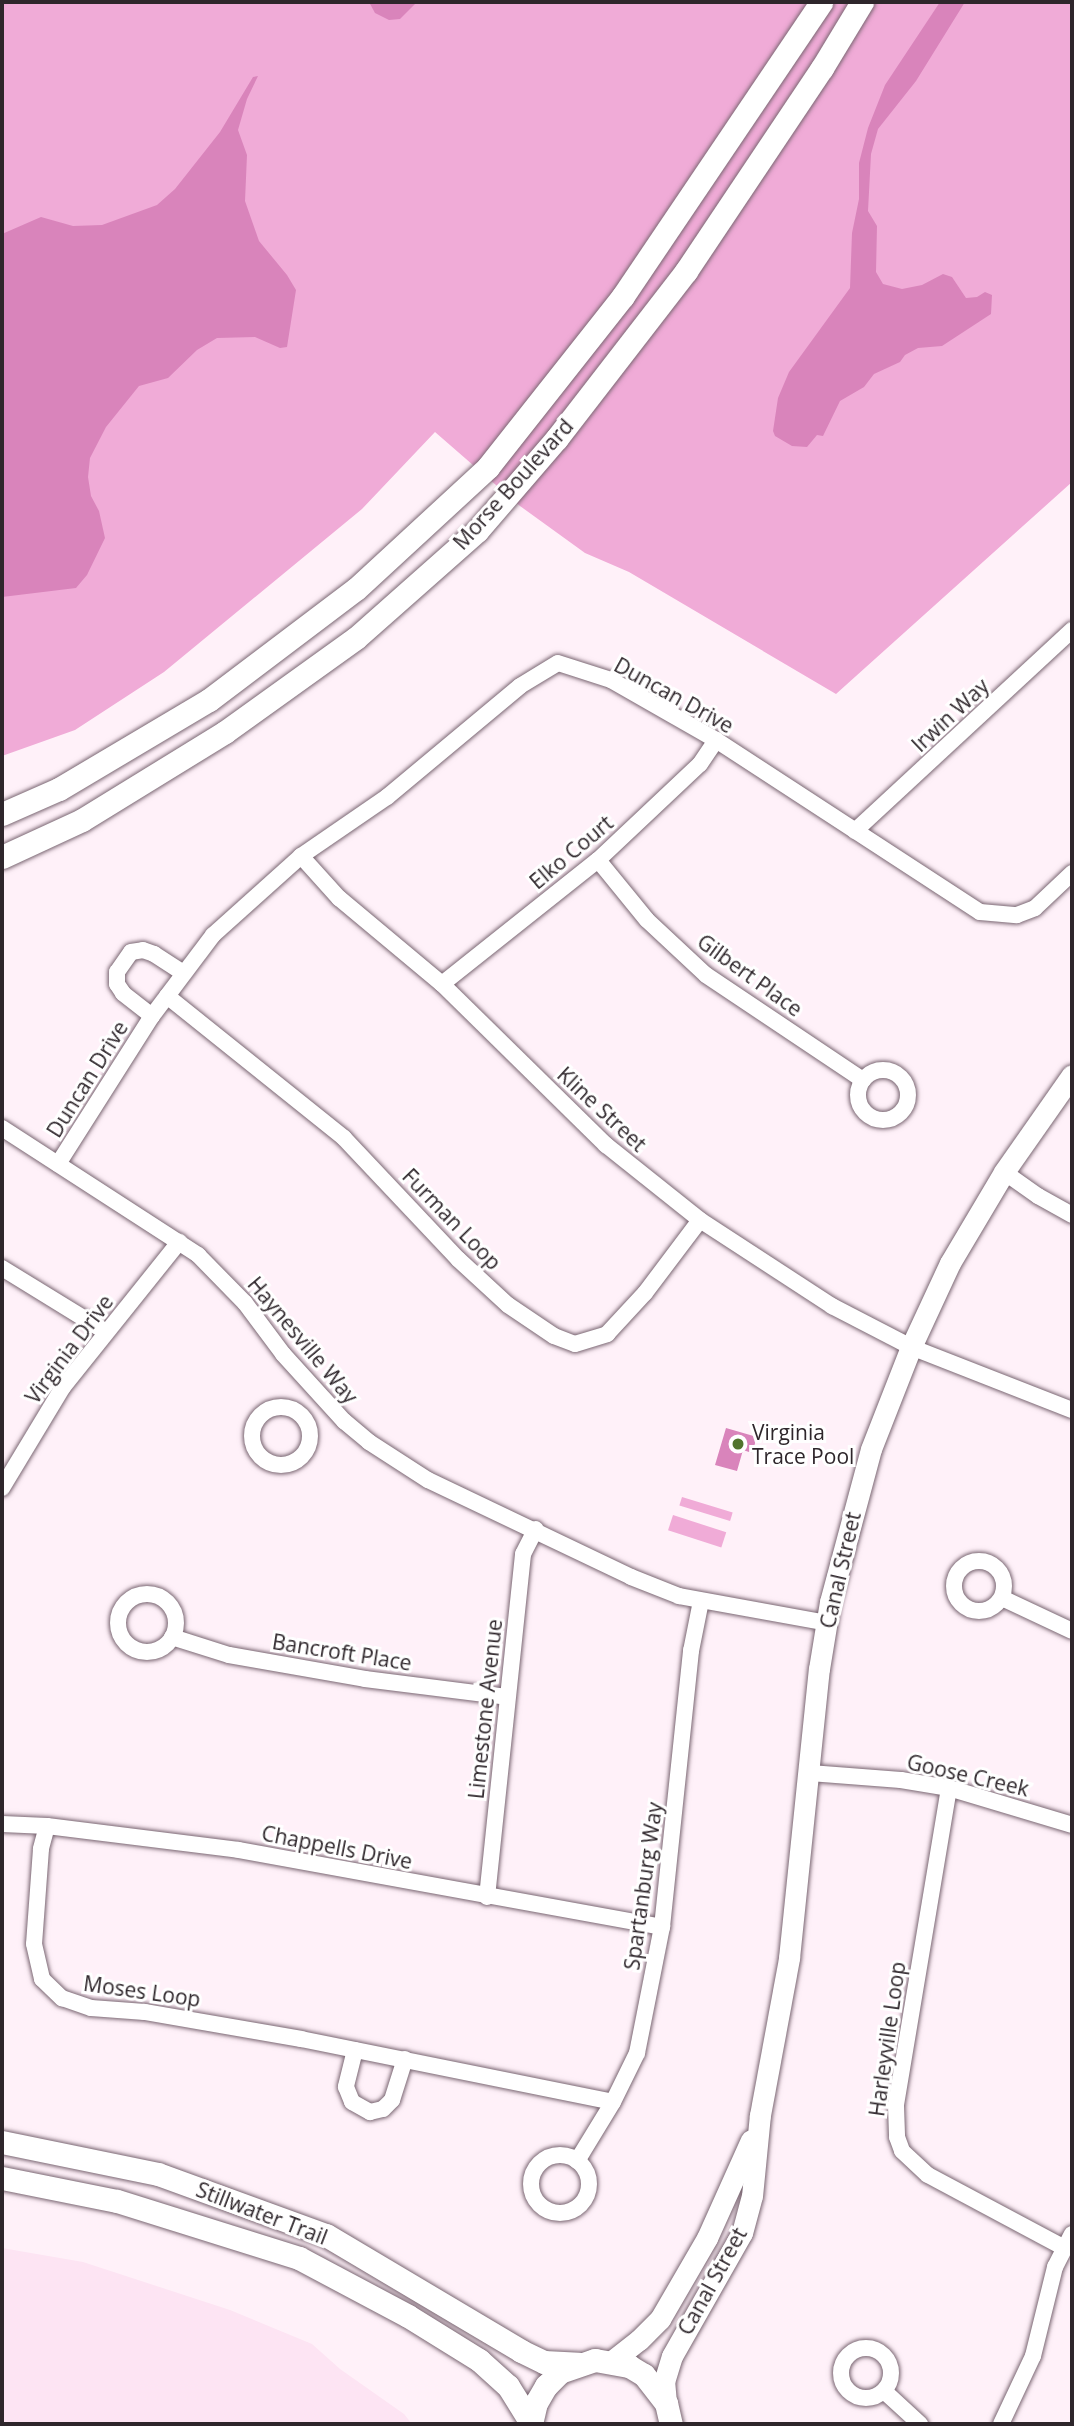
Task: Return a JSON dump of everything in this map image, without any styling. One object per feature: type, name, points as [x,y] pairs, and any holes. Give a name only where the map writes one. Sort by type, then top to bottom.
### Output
[{"type":"main road","name":"Morse Boulevard","points":[[2,814],[59,789],[209,700],[356,589],[488,467],[623,296],[821,2]]},
{"type":"main road","name":"Morse Boulevard","points":[[2,857],[82,820],[225,732],[356,638],[477,531],[556,438],[686,271],[822,68],[862,2]]},
{"type":"main road","name":"Stillwater Trail","points":[[2,2142],[158,2175],[326,2235],[544,2362],[578,2364],[611,2361]]},
{"type":"main road","name":"Stillwater Trail","points":[[2,2178],[117,2201],[299,2258],[408,2316],[479,2360],[508,2386],[531,2423]]},
{"type":"main road","points":[[611,2361],[644,2375],[668,2414]]},
{"type":"main road","points":[[531,2423],[536,2403],[546,2386],[561,2372],[578,2364]]},
{"type":"street","name":"Irwin Way","points":[[855,831],[1072,630]]},
{"type":"street","name":"Duncan Drive","points":[[58,1164],[152,1016],[214,934],[301,856],[387,797],[520,687],[558,663],[611,680],[716,740],[980,912],[1017,915],[1035,908],[1072,873]]},
{"type":"street","name":"Elko Court","points":[[442,984],[598,859],[700,764],[716,740]]},
{"type":"street","name":"Kline Street","points":[[301,856],[339,898],[442,984],[606,1145],[701,1220],[832,1306],[911,1347],[1072,1410]]},
{"type":"street","name":"Gilbert Place","points":[[598,859],[647,920],[706,975],[863,1080]]},
{"type":"street","name":"Duncan Drive","points":[[152,1016],[117,985],[117,972],[131,952],[143,950],[154,954],[183,973]]},
{"type":"street","name":"Furman Loop","points":[[167,996],[344,1138],[468,1268],[508,1305],[554,1336],[575,1344],[607,1334],[645,1293],[701,1220]]},
{"type":"street","name":"Canal Street","points":[[668,2414],[664,2382],[672,2356],[742,2233],[752,2196],[760,2115],[789,1958],[819,1669],[848,1526],[871,1449],[911,1347],[950,1263],[1004,1172],[1072,1075]]},
{"type":"street","name":"Haynesville Way","points":[[2,1128],[198,1255],[245,1303],[283,1354],[344,1421],[395,1460],[456,1495],[536,1529],[631,1577],[701,1601],[827,1623]]},
{"type":"street","points":[[1004,1172],[1038,1196],[1072,1215]]},
{"type":"street","name":"Virginia Drive","points":[[2,1488],[63,1387],[180,1242]]},
{"type":"street","points":[[2,1268],[106,1332]]},
{"type":"street","points":[[303,1416],[323,1398]]},
{"type":"street","name":"Limestone Avenue","points":[[487,1897],[523,1554],[536,1529]]},
{"type":"street","points":[[1002,1598],[1072,1631]]},
{"type":"street","name":"Spartanburg Way","points":[[577,2161],[613,2102],[636,2053],[663,1927],[691,1651],[701,1601]]},
{"type":"street","name":"Bancroft Place","points":[[172,1637],[229,1655],[365,1679],[507,1697]]},
{"type":"street","name":"Goose Creek","points":[[810,1773],[901,1780],[949,1788],[1072,1825]]},
{"type":"street","name":"Harleyville Loop","points":[[949,1788],[896,2106],[897,2137],[902,2151],[928,2175],[1068,2240]]},
{"type":"street","name":"Chappells Drive","points":[[2,1824],[47,1826],[239,1850],[663,1927]]},
{"type":"street","name":"Moses Loop","points":[[47,1826],[41,1849],[34,1944],[42,1979],[62,1998],[91,2008],[182,2018],[405,2059],[613,2102]]},
{"type":"street","points":[[355,2050],[346,2087],[352,2102],[370,2112],[383,2109],[392,2100],[405,2059]]},
{"type":"street","name":"Canal Street","points":[[611,2361],[639,2340],[660,2319],[707,2238],[731,2189],[760,2115]]},
{"type":"street","points":[[707,2238],[733,2251]]},
{"type":"street","points":[[1001,2424],[1032,2356],[1055,2267],[1068,2240]]},
{"type":"street","points":[[884,2391],[920,2424]]},
{"type":"shaded area","points":[[2,2],[1072,2],[1072,482],[836,694],[629,572],[585,553],[520,506],[435,432],[362,509],[164,672],[75,730],[2,756]]},
{"type":"shaded area","points":[[369,2],[417,2],[400,19],[389,20],[375,13]]},
{"type":"shaded area","points":[[940,2],[965,2],[916,81],[878,129],[871,154],[868,211],[877,226],[876,272],[883,284],[902,289],[922,285],[943,274],[952,277],[966,298],[977,297],[985,292],[992,295],[991,314],[942,346],[918,348],[905,355],[900,362],[874,374],[864,387],[840,401],[823,436],[817,435],[807,447],[792,446],[775,436],[773,431],[778,398],[789,372],[850,288],[852,233],[859,199],[859,163],[868,128],[885,85]]},
{"type":"shaded area","points":[[258,76],[247,99],[238,130],[247,155],[245,201],[259,241],[296,290],[287,347],[280,348],[255,337],[217,338],[197,350],[168,378],[139,386],[106,427],[90,458],[88,477],[91,496],[99,511],[105,538],[87,575],[76,588],[2,597],[2,234],[41,217],[73,226],[102,225],[157,205],[175,189],[220,132],[253,77]]},
{"type":"shaded area","name":"Virginia Trace Pool","points":[[726,1428],[757,1437],[752,1453],[743,1450],[737,1471],[715,1465]]},
{"type":"shaded area","points":[[682,1497],[733,1512],[730,1521],[679,1506]]},
{"type":"shaded area","points":[[673,1515],[726,1532],[721,1548],[668,1530]]},
{"type":"shaded area","points":[[2,2248],[83,2262],[230,2310],[312,2344],[340,2369],[404,2414],[412,2424],[2,2424]]},
{"type":"place","name":"Virginia Trace Pool","points":[[738,1444]]}]
